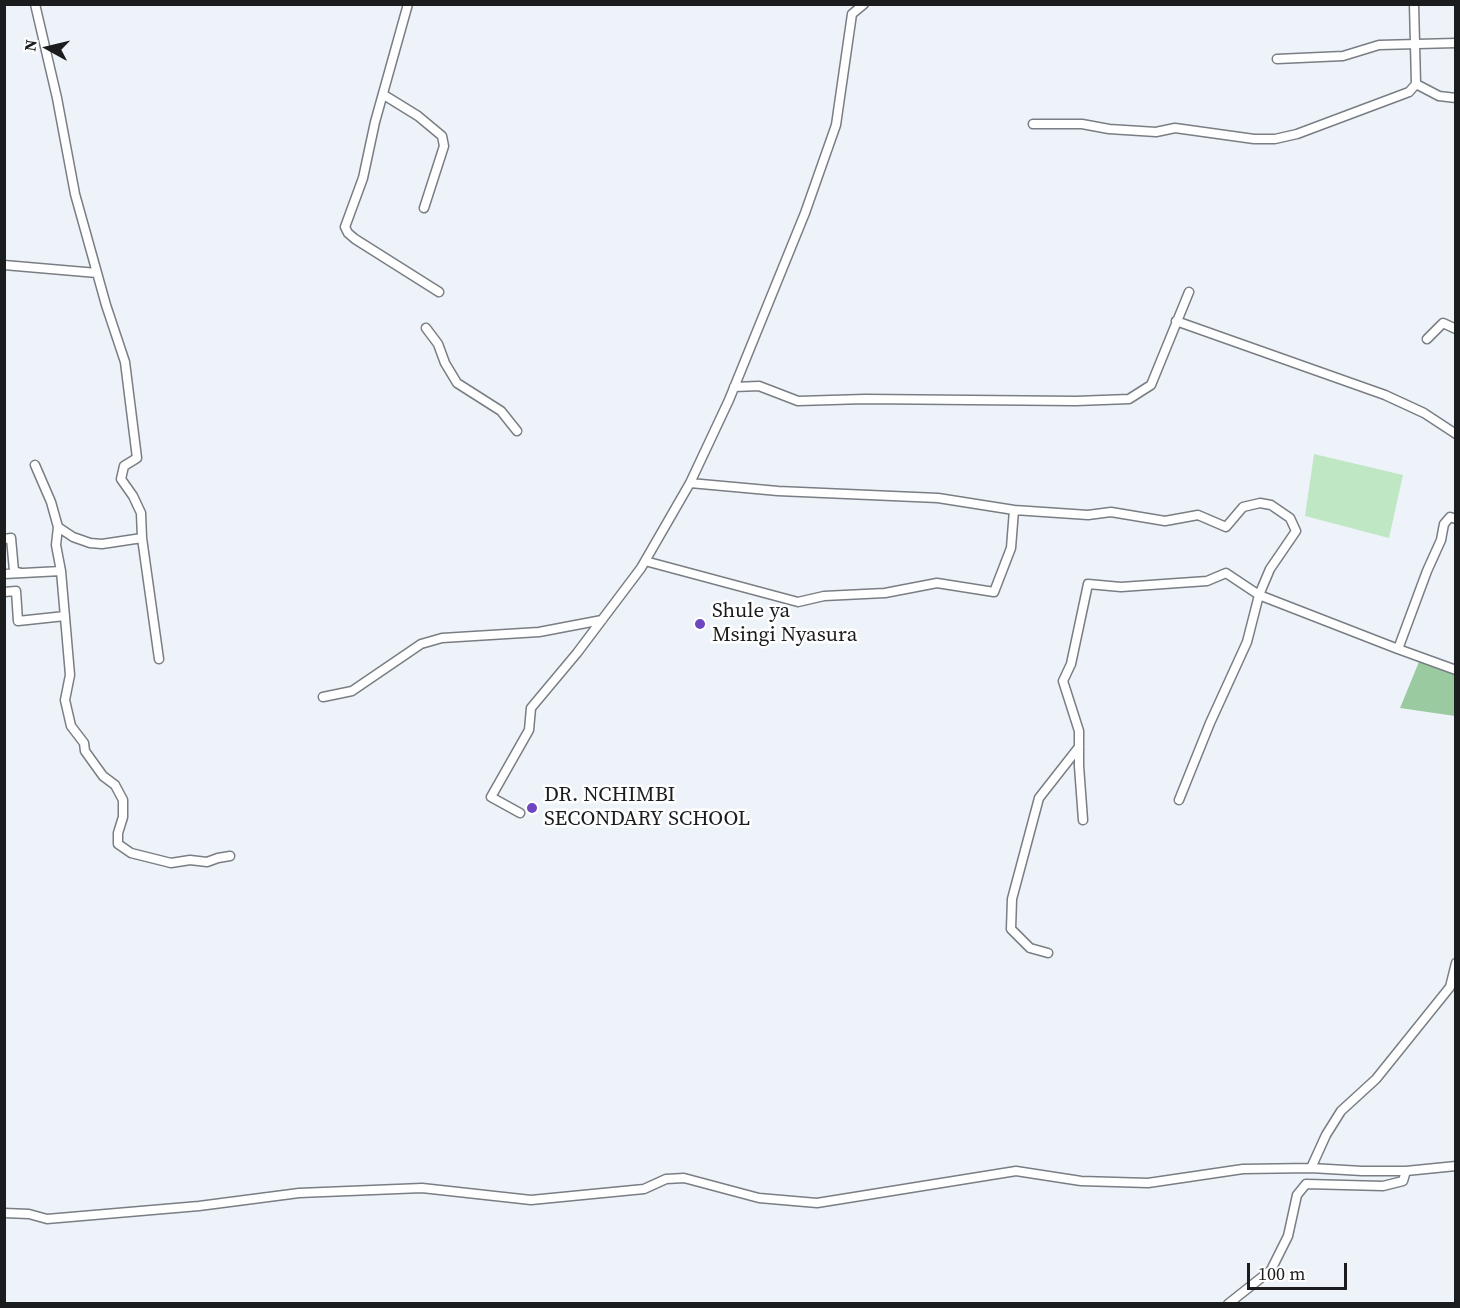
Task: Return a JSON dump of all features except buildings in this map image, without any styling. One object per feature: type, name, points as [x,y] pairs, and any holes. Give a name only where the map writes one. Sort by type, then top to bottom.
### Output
[{"type":"street","points":[[35,4],[59,109],[75,194],[125,362],[137,458],[124,466],[121,480],[133,496],[141,513],[142,538],[159,659]]},
{"type":"street","points":[[408,4],[375,122],[363,178],[345,227],[355,239],[439,292]]},
{"type":"street","points":[[520,813],[491,797],[529,730],[531,708],[577,653],[645,561],[690,483],[734,387],[805,213],[836,125],[852,14],[864,4]]},
{"type":"street","points":[[1033,124],[1082,124],[1109,129],[1155,132],[1175,128],[1254,139],[1275,139],[1329,123],[1392,100],[1409,92],[1416,84],[1414,4]]},
{"type":"street","points":[[1277,59],[1343,56],[1379,45],[1455,43]]},
{"type":"street","points":[[1416,84],[1439,96],[1455,98]]},
{"type":"street","points":[[384,95],[418,116],[442,136],[444,146],[424,208]]},
{"type":"street","points":[[4,265],[97,273]]},
{"type":"street","points":[[734,387],[759,386],[798,401],[1129,399],[1151,385],[1188,292]]},
{"type":"street","points":[[1176,321],[1385,395],[1424,413],[1455,434]]},
{"type":"street","points":[[1427,339],[1443,323],[1455,329]]},
{"type":"street","points":[[426,328],[438,344],[445,363],[457,383],[501,411],[517,431]]},
{"type":"street","points":[[35,465],[51,502],[58,527],[56,545],[61,571],[70,675],[65,700],[71,726],[103,776],[115,785],[123,800],[123,817],[118,833],[118,844],[131,853],[171,862],[190,860],[207,862],[230,856]]},
{"type":"street","points":[[690,483],[778,491],[938,498],[1014,510],[1088,515],[1111,512],[1165,521],[1198,516],[1226,527],[1243,507],[1260,503],[1271,505],[1290,518],[1296,531],[1270,569],[1258,595],[1247,642],[1210,723],[1179,800]]},
{"type":"street","points":[[645,561],[798,602],[824,596],[885,593],[911,586],[938,583],[994,592],[1011,548],[1014,510]]},
{"type":"street","points":[[1398,649],[1441,540],[1444,524],[1450,517],[1455,519]]},
{"type":"street","points":[[58,527],[73,537],[90,543],[102,544],[142,538]]},
{"type":"street","points":[[4,539],[11,538],[14,571],[21,573]]},
{"type":"street","points":[[4,574],[61,571]]},
{"type":"street","points":[[1083,820],[1079,766],[1080,731],[1063,681],[1071,663],[1088,584],[1121,587],[1207,581],[1226,573],[1258,595],[1455,670]]},
{"type":"street","points":[[4,592],[16,591],[18,621],[65,616]]},
{"type":"street","points":[[323,697],[352,691],[421,644],[442,638],[539,632],[602,620]]},
{"type":"street","points":[[1048,953],[1030,948],[1011,929],[1012,899],[1039,798],[1080,746]]},
{"type":"street","points":[[1061,771],[1079,766]]},
{"type":"street","points":[[1311,1168],[1326,1135],[1341,1111],[1376,1079],[1453,984],[1455,963]]},
{"type":"street","points":[[4,1213],[29,1214],[46,1219],[199,1206],[299,1193],[422,1188],[531,1200],[644,1189],[666,1179],[684,1178],[759,1198],[817,1203],[1016,1171],[1081,1181],[1148,1183],[1243,1168],[1311,1168],[1362,1172],[1406,1171],[1455,1166]]},
{"type":"street","points":[[1228,1304],[1271,1270],[1288,1236],[1297,1196],[1306,1184],[1383,1186],[1403,1181],[1406,1171]]},
{"type":"green space","points":[[1314,454],[1403,475],[1389,538],[1305,516]]},
{"type":"green space","points":[[1421,657],[1455,670],[1455,716],[1400,708]]},
{"type":"place","name":"Shule ya Msingi Nyasura","points":[[700,624]]},
{"type":"place","name":"DR. NCHIMBI SECONDARY SCHOOL","points":[[532,808]]}]
